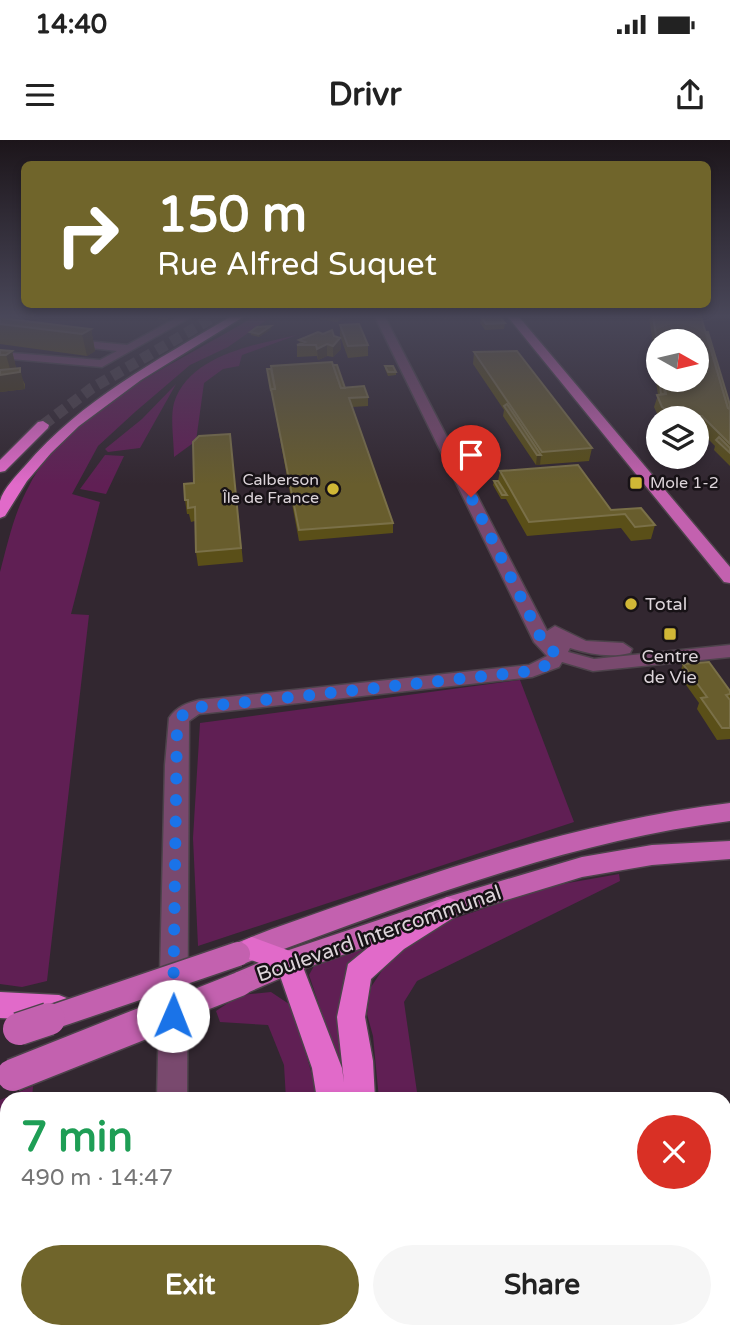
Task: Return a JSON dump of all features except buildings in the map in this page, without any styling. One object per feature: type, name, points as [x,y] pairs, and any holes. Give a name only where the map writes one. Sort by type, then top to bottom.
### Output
[{"type":"highway","points":[[0,513],[27,470],[73,423],[146,373]]},
{"type":"highway","points":[[0,468],[43,425]]},
{"type":"highway","points":[[360,1092],[351,1017],[358,973],[394,940],[447,908]]},
{"type":"highway","points":[[245,951],[289,962],[327,1068],[331,1092]]},
{"type":"highway","points":[[10,1019],[78,1008]]},
{"type":"main road","points":[[559,373],[730,578]]},
{"type":"main road","points":[[569,373],[730,560]]},
{"type":"main road","name":"Boulevard Intercommunal","points":[[78,1008],[480,867],[554,844],[629,827],[730,813]]},
{"type":"main road","name":"Boulevard Intercommunal","points":[[6,1077],[289,962],[447,908],[582,867],[652,855],[730,850]]},
{"type":"street","points":[[408,373],[543,642],[561,647],[603,650],[730,638]]},
{"type":"street","points":[[419,373],[561,647],[593,665],[730,650]]},
{"type":"street","points":[[172,1092],[176,765],[179,718],[191,709],[200,707],[532,671],[552,663],[561,647]]},
{"type":"shaded area","points":[[156,373],[181,373],[98,446],[72,494],[100,502],[71,614],[89,615],[47,981],[22,987],[0,984],[0,572],[19,507],[47,458],[98,410]]},
{"type":"shaded area","points":[[218,373],[204,383],[196,441],[174,457],[174,403],[182,387],[194,374]]},
{"type":"shaded area","points":[[176,384],[140,448],[108,452],[105,449],[142,419]]},
{"type":"shaded area","points":[[105,455],[124,456],[106,494],[80,489]]},
{"type":"shaded area","points":[[520,680],[574,822],[198,946],[193,838],[200,723]]},
{"type":"shaded area","points":[[619,874],[620,881],[417,981],[404,1002],[417,1092],[378,1092],[373,1036],[367,1014],[371,987],[391,957],[415,932],[551,886]]},
{"type":"shaded area","points":[[376,944],[347,1087],[309,975],[314,966]]},
{"type":"shaded area","points":[[271,992],[292,1006],[317,1092],[286,1092],[284,1065],[268,1025],[220,1022],[216,1011],[240,995]]},
{"type":"shaded area","points":[[33,1086],[33,1092],[19,1092]]},
{"type":"tunnel","points":[[43,425],[92,388],[118,373]]},
{"type":"place","name":"Mole 1-2","points":[[636,483]]},
{"type":"place","name":"Calberson Île de France","points":[[333,489]]},
{"type":"place","name":"Total","points":[[631,604]]},
{"type":"place","name":"Centre de Vie","points":[[670,634]]},
{"type":"route","points":[[173,1016],[177,724],[184,713],[200,707],[532,671],[552,663],[556,654],[543,642],[471,497]]}]
